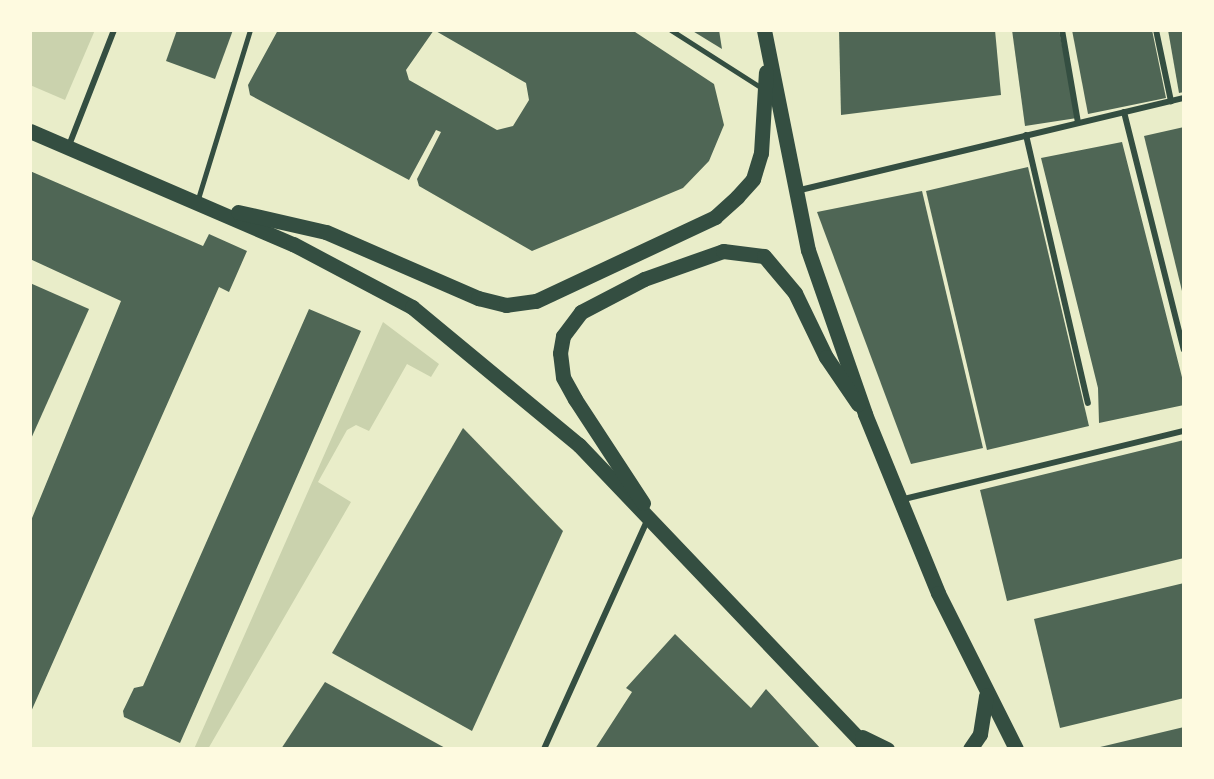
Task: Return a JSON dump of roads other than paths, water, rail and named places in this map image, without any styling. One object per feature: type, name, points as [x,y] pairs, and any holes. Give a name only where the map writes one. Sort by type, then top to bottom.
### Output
[{"type":"main road","points":[[764,30],[767,60],[793,191],[865,414],[899,500],[986,694],[1016,749]]},
{"type":"main road","points":[[203,203],[326,232],[478,298],[506,305],[536,301],[723,210],[753,179],[761,153],[767,60]]},
{"type":"main road","points":[[30,131],[203,203],[363,278],[412,307],[526,398],[649,516],[869,749]]},
{"type":"main road","points":[[649,516],[571,392],[560,353],[563,336],[581,312],[644,279],[723,251],[764,256],[795,293],[826,357],[865,414]]},
{"type":"main road","points":[[970,749],[980,734],[986,694]]},
{"type":"main road","points":[[854,733],[886,749]]},
{"type":"street","points":[[68,148],[114,30]]},
{"type":"street","points":[[1062,30],[1078,123]]},
{"type":"street","points":[[1156,30],[1171,101]]},
{"type":"street","points":[[793,191],[1184,98]]},
{"type":"street","points":[[1124,112],[1184,350]]},
{"type":"street","points":[[1026,135],[1088,403]]},
{"type":"street","points":[[899,500],[1184,430]]},
{"type":"street","points":[[544,749],[649,516]]},
{"type":"lane","points":[[203,203],[250,30]]},
{"type":"lane","points":[[671,30],[764,90]]}]
